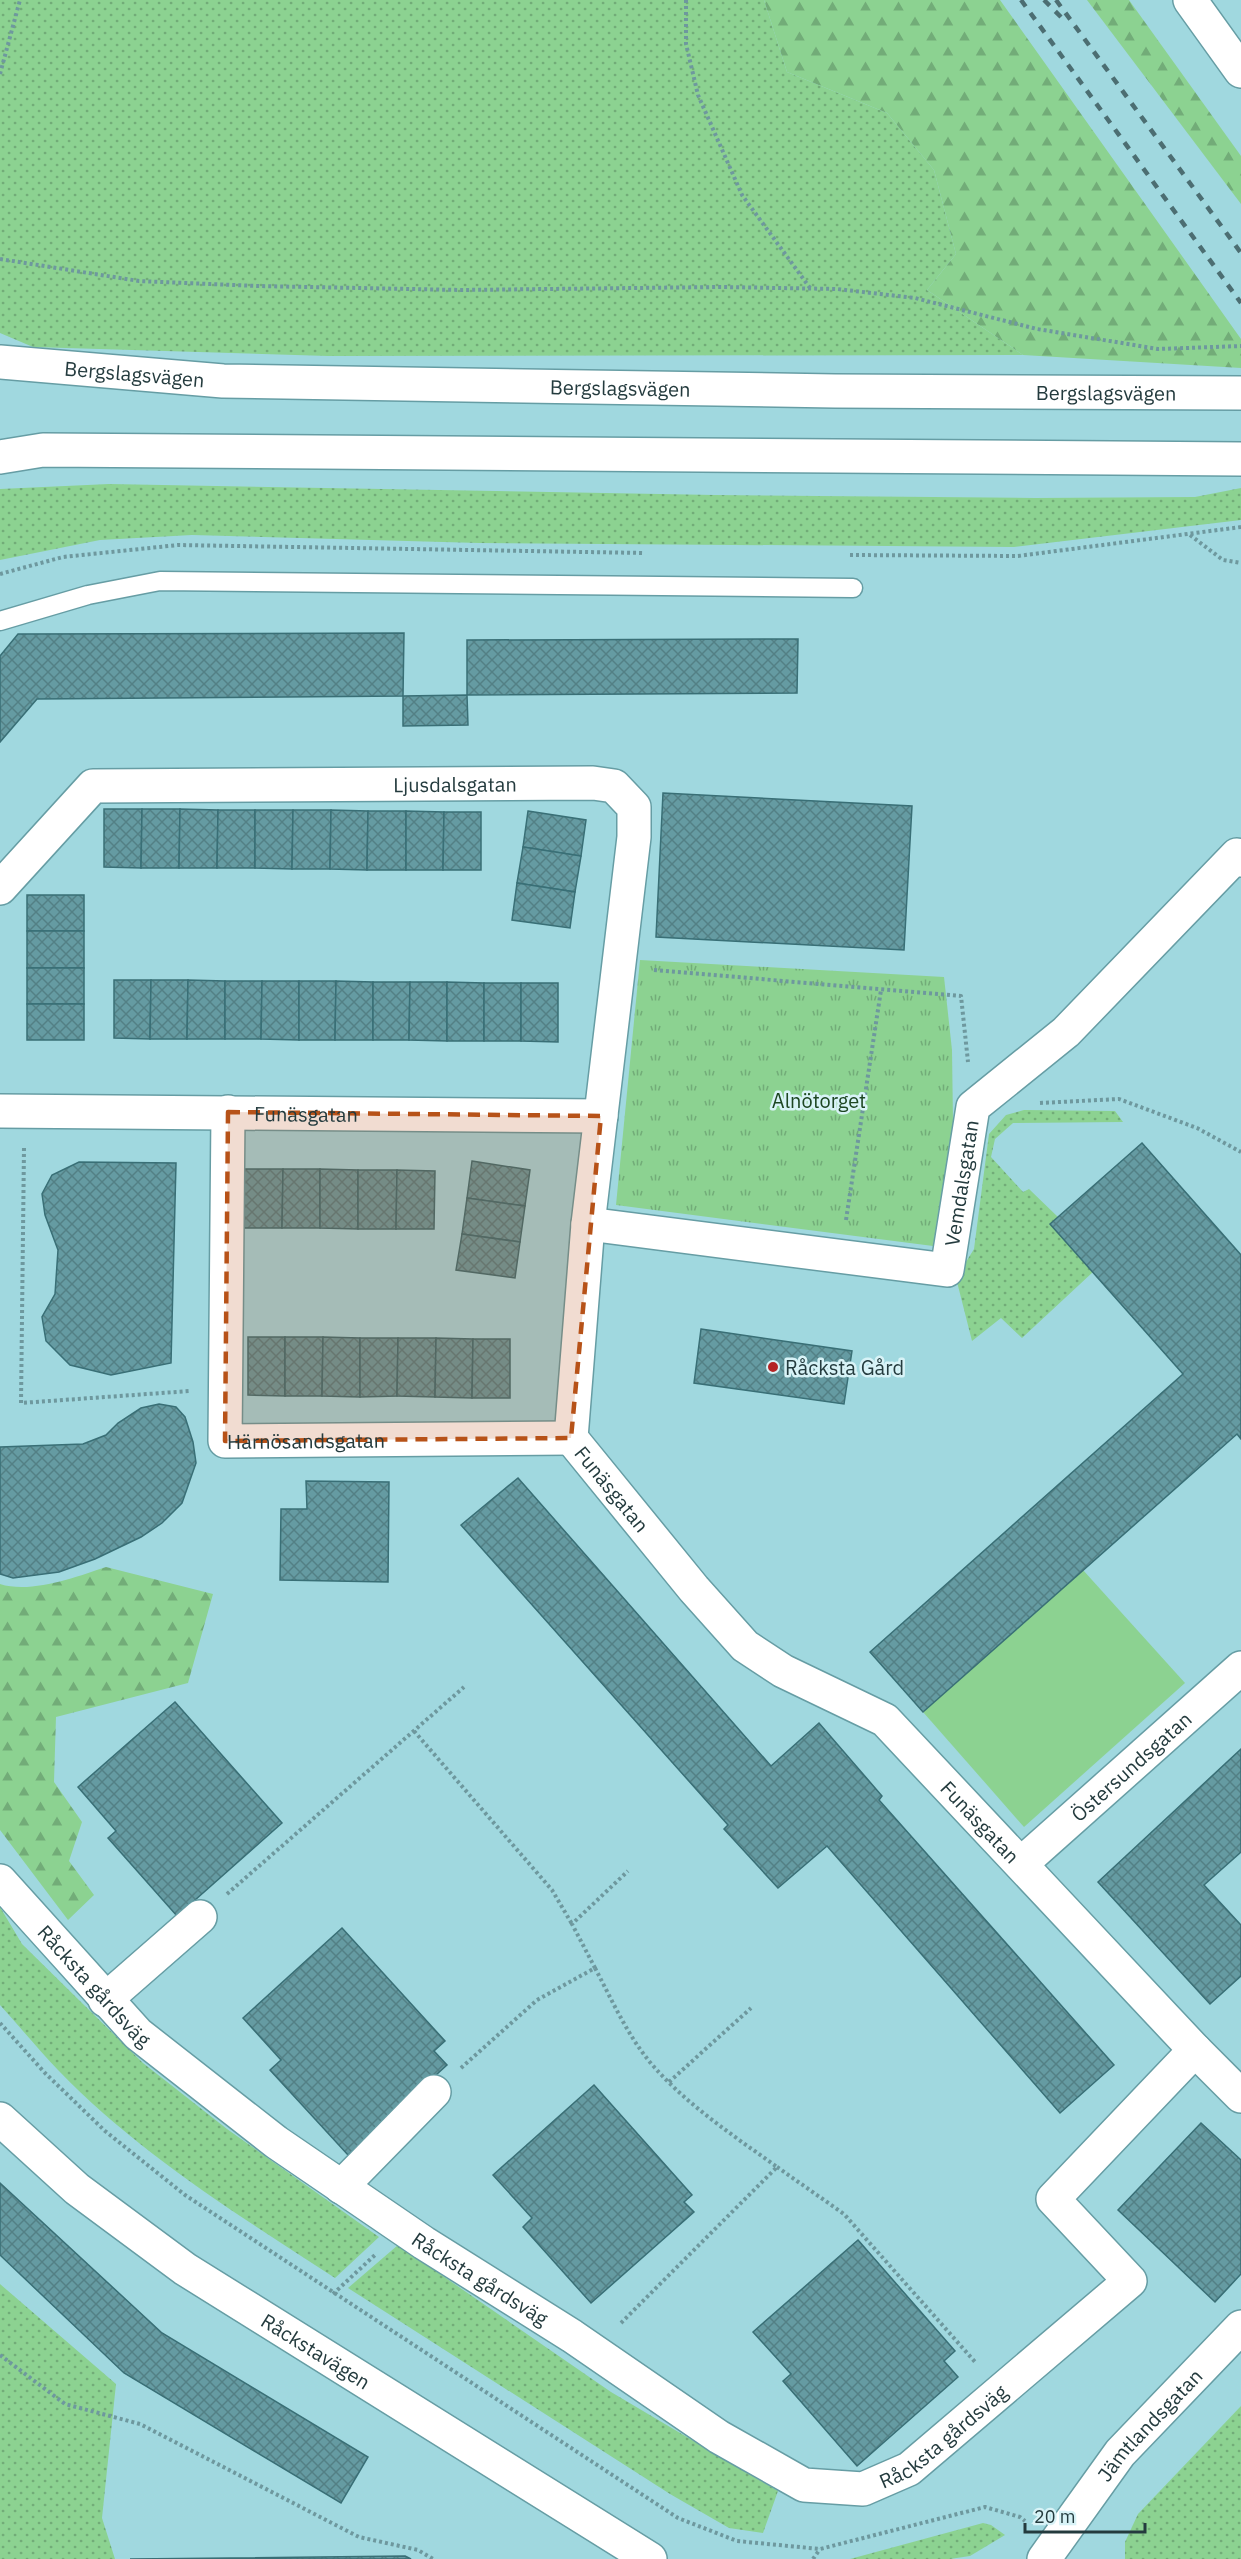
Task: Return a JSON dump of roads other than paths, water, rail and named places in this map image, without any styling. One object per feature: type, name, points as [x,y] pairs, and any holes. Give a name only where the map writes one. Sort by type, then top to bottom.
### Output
[{"type":"street","points":[[1190,0],[1241,71]]},
{"type":"street","name":"Bergslagsvägen","points":[[0,362],[223,381],[847,391],[1241,393]]},
{"type":"street","points":[[0,458],[43,450],[1241,459]]},
{"type":"street","name":"Ljusdalsgatan","points":[[0,888],[93,786],[569,783],[614,786],[634,807],[634,837],[601,1116]]},
{"type":"street","name":"Vemdalsgatan","points":[[588,1224],[946,1270],[973,1107],[1066,1032],[1237,855],[1241,860]]},
{"type":"street","name":"Funäsgatan","points":[[12,1111],[601,1116],[588,1224],[571,1438],[694,1588],[745,1646],[783,1671],[885,1720],[1241,2096]]},
{"type":"street","name":"Härnösandsgatan","points":[[228,1112],[225,1442],[571,1438]]},
{"type":"street","name":"Östersundsgatan","points":[[1021,1864],[1241,1668]]},
{"type":"street","name":"Råcksta gårdsväg","points":[[0,1881],[138,2034],[276,2142],[403,2228],[593,2350],[719,2437],[804,2485],[863,2489],[909,2469],[1130,2281],[1053,2199],[1195,2050]]},
{"type":"street","points":[[105,2000],[200,1917]]},
{"type":"street","points":[[341,2187],[434,2092]]},
{"type":"street","name":"Råckstavägen","points":[[0,2118],[77,2189],[185,2269],[650,2559]]},
{"type":"street","name":"Jämtlandsgatan","points":[[1050,2552],[1120,2453],[1241,2327]]},
{"type":"lane","points":[[0,621],[34,609],[88,595],[160,580],[853,588]]},
{"type":"railway","points":[[1021,0],[1241,303]]},
{"type":"railway","points":[[1044,0],[1061,17]]},
{"type":"railway","points":[[1056,0],[1241,253]]},
{"type":"place","name":"Råcksta Gård","points":[[773,1367]]},
{"type":"park label","name":"Alnötorget","points":[[819,1100]]}]
